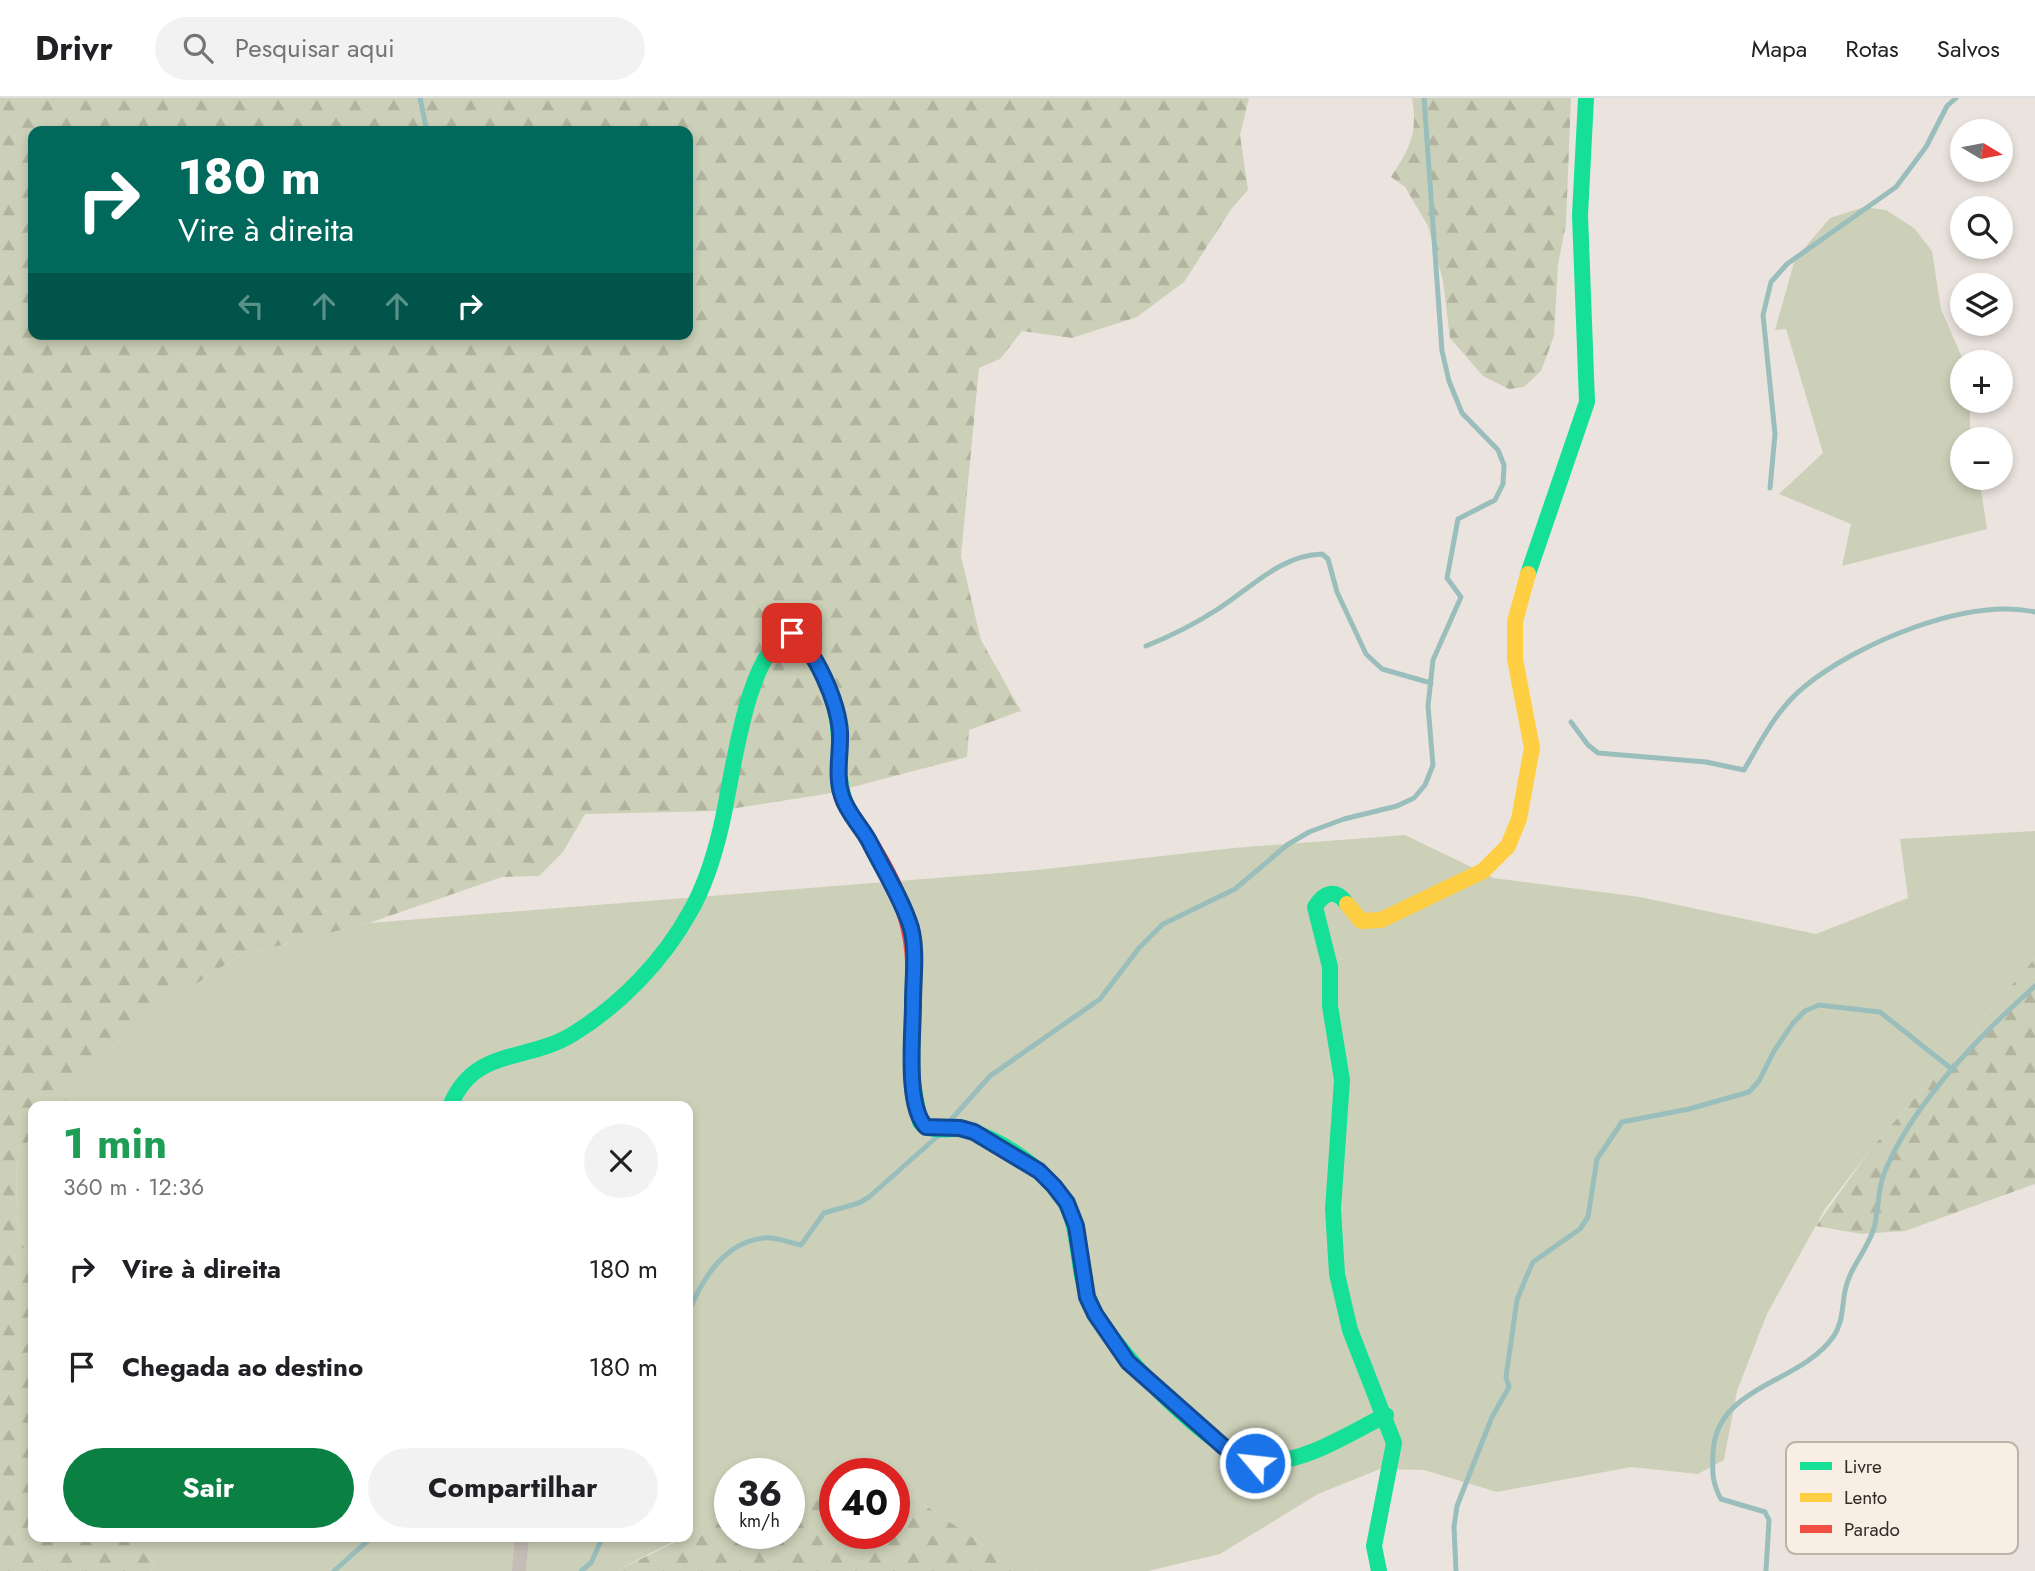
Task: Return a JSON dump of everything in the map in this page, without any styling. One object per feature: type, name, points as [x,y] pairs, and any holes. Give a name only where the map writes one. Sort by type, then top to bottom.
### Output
[{"type":"street","points":[[1379,1571],[1374,1546],[1394,1443],[1350,1330],[1337,1274],[1333,1209],[1342,1080],[1330,1006],[1330,967],[1315,907],[1322,896],[1334,892],[1341,894],[1361,921],[1381,920],[1407,909],[1483,871],[1508,846],[1519,819],[1532,748],[1529,718],[1515,659],[1515,622],[1524,585],[1587,402],[1580,227],[1582,125],[1586,98]]},
{"type":"street","points":[[452,1101],[462,1078],[476,1068],[556,1044],[594,1019],[621,997],[671,940],[691,911],[707,871],[759,672],[780,638],[792,633],[809,651],[834,703],[840,732],[839,780],[845,803],[868,839],[911,929],[914,949],[913,1067],[916,1112],[920,1121],[926,1127],[960,1128],[974,1132],[1039,1171],[1054,1186],[1067,1203],[1076,1226],[1087,1297],[1105,1332],[1128,1362],[1224,1447],[1255,1463],[1281,1460],[1385,1415]]},
{"type":"street","points":[[519,1571],[521,1542]]},
{"type":"green space","points":[[0,98],[1249,98],[1240,135],[1248,190],[1232,208],[1184,282],[1137,317],[1072,338],[1022,331],[1000,359],[979,368],[961,556],[981,640],[1021,711],[969,730],[967,757],[826,794],[717,811],[585,814],[563,852],[539,876],[502,877],[369,923],[238,956],[130,1028],[64,1101],[28,1101],[28,1142],[17,1154],[16,1217],[28,1261],[28,1542],[155,1542],[155,1560],[151,1571],[0,1571]]},
{"type":"green space","points":[[1412,98],[1571,98],[1566,224],[1558,265],[1554,336],[1541,371],[1524,387],[1509,389],[1483,376],[1450,338],[1443,281],[1428,226],[1405,187],[1391,177],[1411,140],[1414,121]]},
{"type":"green space","points":[[1864,207],[1886,210],[1914,228],[1932,251],[1941,309],[1950,336],[1953,336],[1959,350],[1950,350],[1950,413],[1970,413],[1970,427],[1950,427],[1950,490],[1981,490],[1987,529],[1842,566],[1851,524],[1779,494],[1823,453],[1786,329],[1775,330],[1795,259],[1830,218]]},
{"type":"green space","points":[[2035,831],[2035,958],[1870,1150],[1825,1209],[1767,1314],[1737,1391],[1724,1460],[1698,1474],[1631,1467],[1497,1492],[1424,1470],[1380,1469],[1318,1494],[1220,1554],[1148,1571],[1037,1571],[991,1550],[910,1495],[910,1458],[819,1458],[819,1485],[805,1488],[805,1458],[714,1458],[714,1519],[693,1530],[693,1101],[64,1101],[130,1028],[238,956],[369,923],[1037,870],[1233,848],[1405,835],[1494,878],[1640,897],[1816,934],[1908,898],[1900,839]]},
{"type":"green space","points":[[2035,958],[2035,1184],[1905,1231],[1861,1234],[1816,1226],[1870,1150]]},
{"type":"green space","points":[[28,1142],[28,1261],[16,1217],[17,1154]]},
{"type":"green space","points":[[819,1485],[819,1549],[910,1549],[910,1495],[991,1550],[1037,1571],[616,1571],[676,1542],[693,1542],[693,1530],[714,1519],[714,1549],[805,1549],[805,1488]]},
{"type":"green space","points":[[155,1542],[672,1542],[616,1571],[151,1571],[155,1560]]},
{"type":"waterway","points":[[420,98],[426,126]]},
{"type":"waterway","points":[[949,1122],[990,1076],[1100,999],[1139,948],[1163,924],[1235,889],[1287,845],[1309,832],[1344,819],[1397,806],[1414,798],[1425,785],[1433,765],[1428,706],[1433,660],[1461,597],[1447,578],[1458,519],[1495,500],[1503,484],[1504,465],[1498,450],[1462,413],[1449,381],[1442,351],[1424,98]]},
{"type":"waterway","points":[[1770,488],[1775,434],[1763,315],[1771,282],[1787,264],[1896,187],[1926,147],[1947,106],[1956,98]]},
{"type":"waterway","points":[[1146,646],[1209,614],[1280,566],[1293,560],[1322,554],[1328,559],[1337,592],[1366,654],[1382,669],[1431,683]]},
{"type":"waterway","points":[[1571,722],[1588,745],[1598,753],[1706,762],[1744,770],[1770,726],[1794,696],[1852,655],[1882,640],[1945,618],[1977,611],[2007,609],[2035,612]]},
{"type":"waterway","points":[[1766,1571],[1769,1520],[1765,1512],[1721,1499],[1716,1488],[1713,1453],[1718,1430],[1728,1413],[1743,1399],[1800,1366],[1818,1353],[1833,1337],[1840,1321],[1847,1283],[1874,1228],[1882,1178],[1898,1145],[1913,1120],[1950,1071],[1992,1026],[2035,986]]},
{"type":"waterway","points":[[1456,1571],[1454,1527],[1457,1506],[1492,1417],[1509,1387],[1506,1377],[1517,1300],[1533,1262],[1580,1229],[1588,1217],[1597,1159],[1622,1122],[1689,1109],[1749,1092],[1759,1081],[1774,1051],[1793,1023],[1805,1011],[1819,1005],[1880,1012],[1953,1070]]},
{"type":"waterway","points":[[693,1303],[707,1276],[725,1255],[736,1247],[749,1241],[767,1238],[801,1245],[824,1213],[859,1203],[869,1197],[939,1135]]},
{"type":"waterway","points":[[334,1571],[366,1542]]},
{"type":"waterway","points":[[581,1571],[591,1563],[600,1542]]},
{"type":"traffic: fast","points":[[1528,574],[1587,402],[1580,215],[1586,98]]},
{"type":"traffic: fast","points":[[453,1101],[473,1074],[488,1064],[555,1043],[607,1010],[639,981],[667,948],[705,882],[721,827],[743,720],[752,690],[763,664],[776,644],[792,633],[811,655],[831,695],[838,725],[841,788],[853,816]]},
{"type":"traffic: fast","points":[[1347,904],[1339,896],[1330,894],[1322,898],[1315,907],[1330,967],[1330,1006],[1342,1080],[1333,1209],[1337,1274],[1350,1330],[1394,1443],[1374,1546],[1379,1571]]},
{"type":"traffic: fast","points":[[913,973],[912,1078],[920,1122],[937,1129],[964,1129],[993,1140],[1026,1160],[1046,1177],[1070,1213],[1084,1285],[1099,1319],[1139,1370],[1165,1397],[1219,1443],[1243,1457],[1263,1462],[1295,1458],[1311,1452],[1386,1415]]},
{"type":"traffic: slow","points":[[1347,904],[1361,921],[1381,920],[1483,871],[1508,846],[1519,819],[1532,748],[1515,659],[1515,622],[1528,574]]},
{"type":"traffic: jam","points":[[853,816],[877,852],[904,910],[913,973]]},
{"type":"route","points":[[792,633],[809,651],[831,694],[837,713],[840,732],[838,768],[845,803],[868,839],[911,929],[914,949],[913,1067],[916,1112],[920,1121],[926,1127],[942,1130],[960,1128],[974,1132],[1039,1171],[1054,1186],[1067,1203],[1076,1226],[1081,1243],[1087,1297],[1115,1346],[1128,1362],[1224,1447],[1255,1463]]}]
